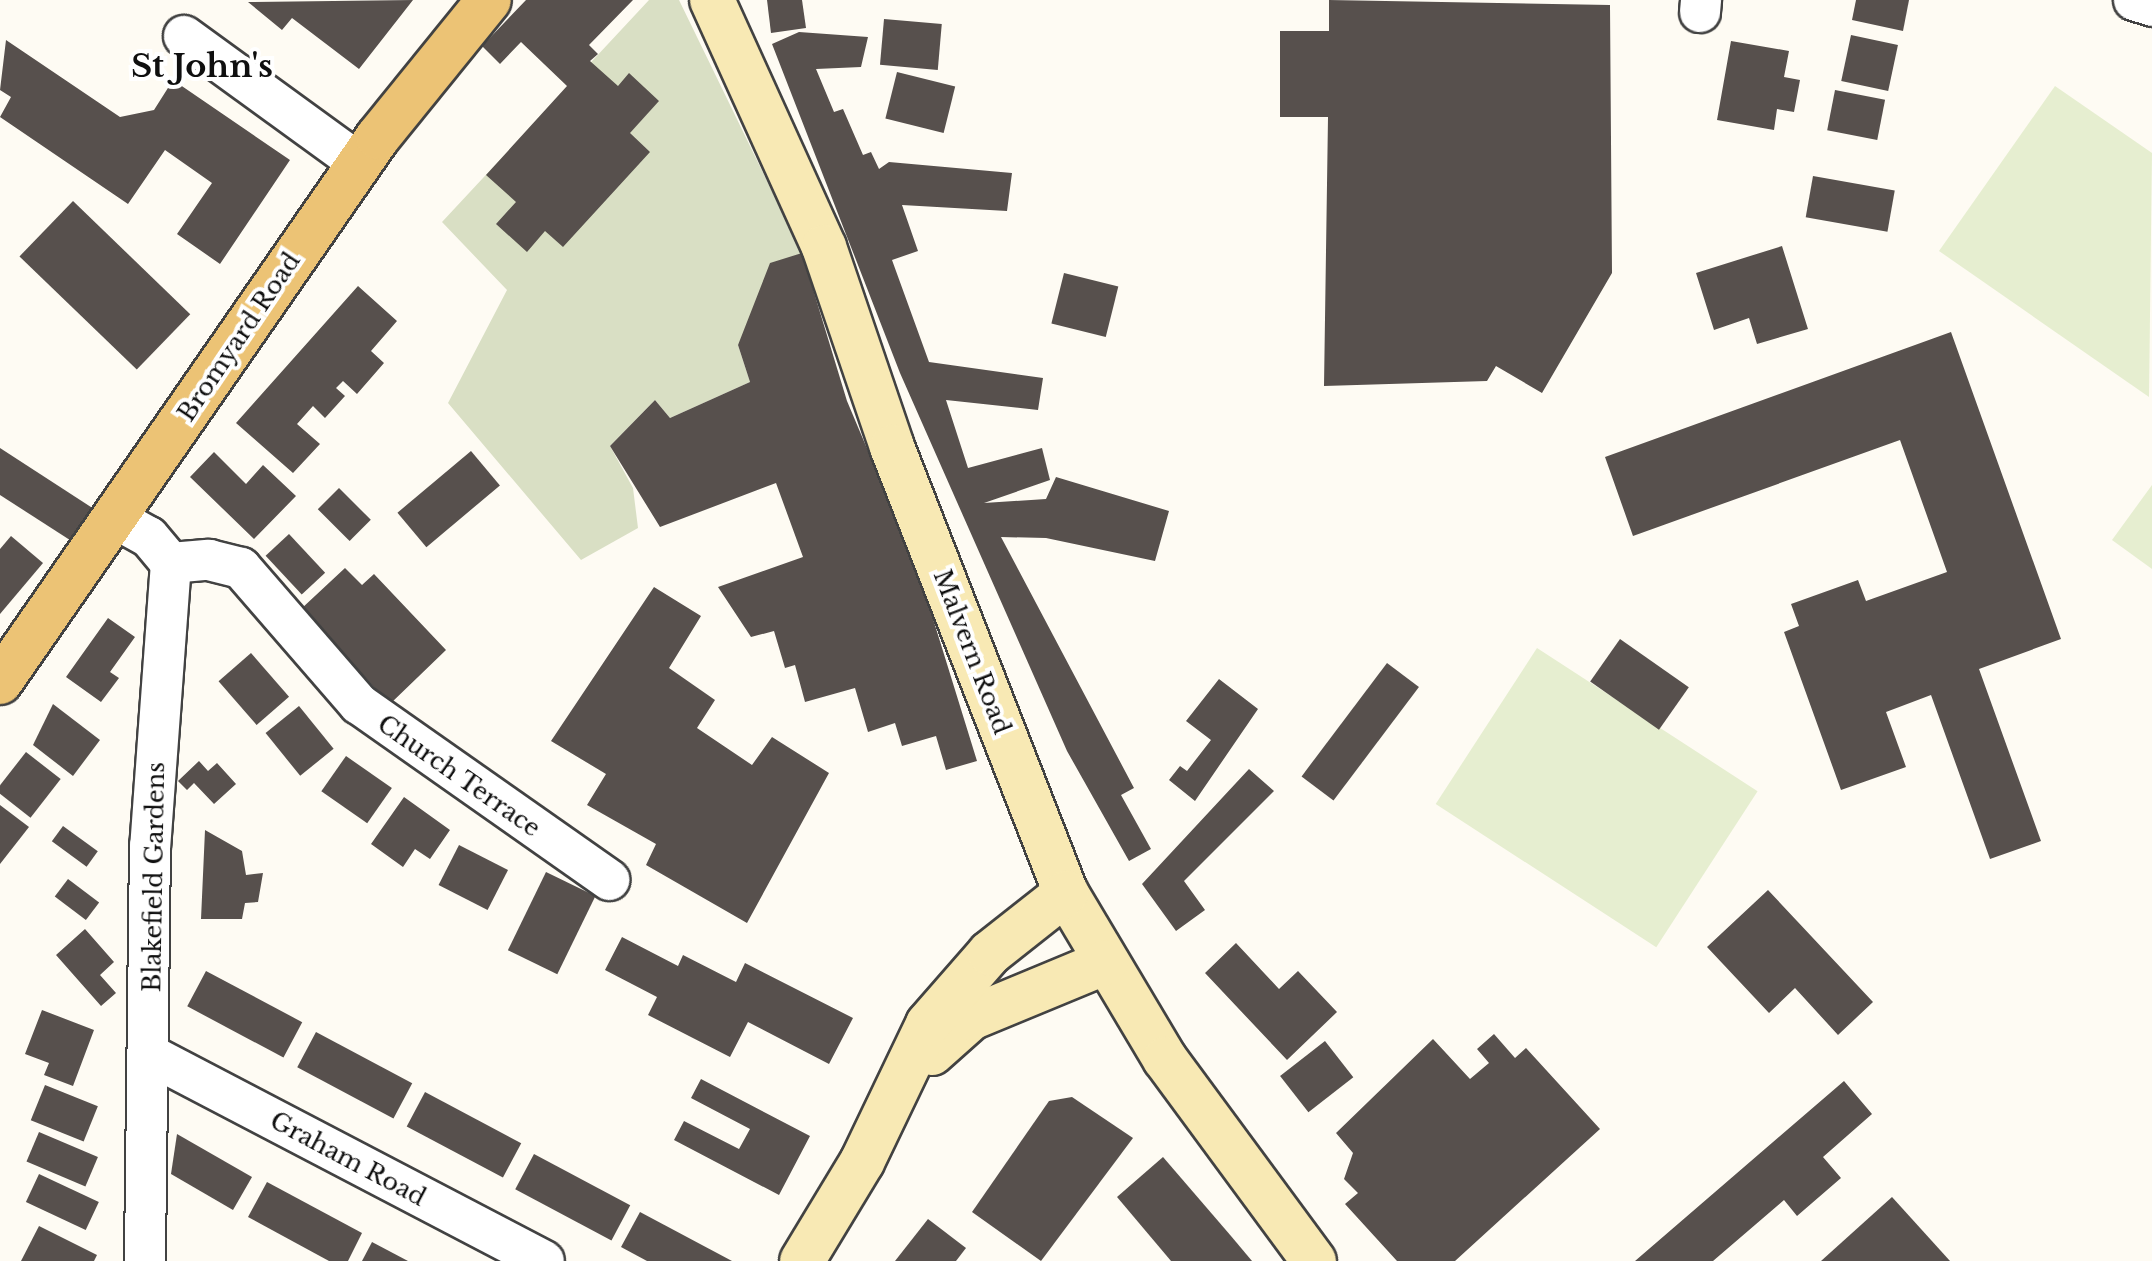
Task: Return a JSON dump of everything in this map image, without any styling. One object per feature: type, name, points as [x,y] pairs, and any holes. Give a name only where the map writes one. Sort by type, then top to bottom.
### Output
[{"type":"main road","name":"Bromyard Road","points":[[0,682],[118,520],[247,319],[360,164],[489,0]]},
{"type":"main road","name":"Malvern Road","points":[[712,0],[824,247],[892,447],[1066,893],[1165,1059],[1314,1261]]},
{"type":"main road","points":[[802,1261],[904,1079],[928,1024],[990,953],[1066,893]]},
{"type":"main road","points":[[904,1079],[971,1018],[1106,962]]},
{"type":"street","points":[[2134,0],[2152,6]]},
{"type":"street","points":[[184,36],[360,164]]},
{"type":"street","points":[[118,520],[149,537],[171,563]]},
{"type":"street","name":"Church Terrace","points":[[171,563],[241,568],[359,704],[609,880]]},
{"type":"street","name":"Blakefield Gardens","points":[[145,1261],[152,1056],[150,846],[171,563]]},
{"type":"street","name":"Graham Road","points":[[152,1056],[544,1261]]},
{"type":"green space","points":[[649,0],[679,0],[802,253],[738,345],[750,382],[670,418],[655,400],[610,446],[633,488],[638,528],[581,560],[448,403],[507,290],[442,222]]},
{"type":"green space","points":[[2055,86],[2152,153],[2149,397],[1939,251]]},
{"type":"green space","points":[[2152,485],[2152,569],[2112,540]]},
{"type":"green space","points":[[1537,648],[1758,791],[1656,947],[1436,804]]},
{"type":"building","points":[[413,0],[359,69],[292,18],[282,30],[248,2]]},
{"type":"building","points":[[526,0],[633,0],[589,45],[598,54],[590,61],[618,86],[629,73],[659,101],[630,133],[650,152],[563,247],[545,231],[527,252],[496,224],[516,202],[486,175],[567,86],[521,42],[500,64],[482,46]]},
{"type":"building","points":[[767,0],[802,0],[806,28],[771,33]]},
{"type":"building","points":[[1329,0],[1610,5],[1612,273],[1542,393],[1496,366],[1487,381],[1324,386],[1328,117],[1280,117],[1280,31],[1329,31]]},
{"type":"building","points":[[1856,0],[1909,0],[1903,31],[1852,20]]},
{"type":"building","points":[[884,19],[942,24],[938,70],[880,65]]},
{"type":"building","points":[[799,32],[868,37],[861,67],[816,69],[834,112],[843,109],[863,155],[871,152],[879,169],[889,162],[1012,173],[1007,211],[902,205],[918,251],[892,260],[929,362],[1043,378],[1038,410],[946,400],[968,468],[1042,448],[1050,480],[984,503],[1046,499],[1056,477],[1169,511],[1155,561],[1046,538],[1001,537],[1134,788],[1121,795],[1151,849],[1129,861],[1067,751],[900,373],[772,44]]},
{"type":"building","points":[[1851,35],[1898,45],[1888,91],[1841,81]]},
{"type":"building","points":[[6,40],[120,117],[154,110],[173,80],[290,160],[220,264],[177,234],[212,183],[165,150],[128,204],[0,117],[11,97],[0,90]]},
{"type":"building","points":[[1731,41],[1789,51],[1784,77],[1800,80],[1794,112],[1777,109],[1774,130],[1717,120]]},
{"type":"building","points":[[897,72],[955,87],[944,133],[885,119]]},
{"type":"building","points":[[1835,90],[1885,100],[1877,140],[1827,130]]},
{"type":"building","points":[[1813,176],[1895,190],[1887,232],[1806,217]]},
{"type":"building","points":[[73,201],[190,314],[137,370],[20,256]]},
{"type":"building","points":[[1782,246],[1808,329],[1757,344],[1749,318],[1714,330],[1696,273]]},
{"type":"building","points":[[802,253],[847,401],[917,567],[977,761],[946,770],[936,736],[902,746],[895,723],[868,732],[855,688],[805,702],[795,665],[785,668],[774,631],[751,637],[718,587],[803,557],[776,483],[660,527],[610,446],[655,400],[670,418],[750,382],[738,345],[770,263]]},
{"type":"building","points":[[1064,273],[1118,287],[1106,337],[1051,323]]},
{"type":"building","points":[[358,286],[397,321],[371,351],[384,363],[357,394],[343,381],[336,388],[345,396],[325,418],[313,406],[297,424],[320,444],[293,473],[236,423]]},
{"type":"building","points":[[1951,332],[2061,639],[1979,669],[2041,841],[1990,859],[1931,695],[1886,712],[1906,767],[1841,790],[1784,632],[1799,626],[1791,604],[1858,580],[1866,601],[1947,572],[1900,440],[1633,536],[1605,457]]},
{"type":"building","points":[[0,448],[94,509],[73,542],[0,495]]},
{"type":"building","points":[[471,451],[500,485],[426,547],[397,513]]},
{"type":"building","points":[[214,452],[246,484],[263,465],[296,496],[254,539],[190,477]]},
{"type":"building","points":[[339,488],[371,520],[350,541],[318,509]]},
{"type":"building","points":[[289,534],[325,573],[302,595],[266,556]]},
{"type":"building","points":[[11,536],[43,563],[0,614],[0,549]]},
{"type":"building","points":[[345,568],[362,585],[374,574],[446,650],[390,704],[301,609]]},
{"type":"building","points":[[654,587],[701,616],[669,668],[715,700],[697,728],[752,765],[772,737],[829,773],[747,923],[646,865],[656,844],[587,805],[606,774],[551,741]]},
{"type":"building","points":[[108,618],[135,637],[110,672],[119,678],[101,702],[66,677]]},
{"type":"building","points":[[1620,639],[1689,687],[1659,730],[1590,682]]},
{"type":"building","points":[[251,653],[289,697],[257,725],[219,681]]},
{"type":"building","points":[[1387,663],[1419,687],[1333,800],[1302,776]]},
{"type":"building","points":[[1219,679],[1258,709],[1195,801],[1169,780],[1180,766],[1187,771],[1211,740],[1186,721]]},
{"type":"building","points":[[53,704],[100,740],[73,776],[33,745]]},
{"type":"building","points":[[299,706],[334,749],[300,776],[266,733]]},
{"type":"building","points":[[26,752],[61,779],[31,818],[0,794],[0,785]]},
{"type":"building","points":[[346,756],[392,788],[367,823],[321,791]]},
{"type":"building","points":[[199,761],[208,771],[217,763],[236,784],[214,804],[194,783],[187,790],[178,781]]},
{"type":"building","points":[[1249,769],[1274,791],[1184,881],[1205,910],[1176,931],[1142,884]]},
{"type":"building","points":[[404,797],[450,830],[430,859],[415,849],[403,867],[371,844]]},
{"type":"building","points":[[0,805],[29,827],[0,864]]},
{"type":"building","points":[[63,826],[98,851],[87,867],[52,841]]},
{"type":"building","points":[[205,830],[242,851],[246,875],[263,873],[258,902],[245,903],[242,919],[201,919]]},
{"type":"building","points":[[459,845],[508,870],[488,910],[439,885]]},
{"type":"building","points":[[546,872],[595,896],[557,974],[508,950]]},
{"type":"building","points":[[68,879],[99,902],[86,920],[55,897]]},
{"type":"building","points":[[1768,890],[1873,1002],[1838,1035],[1795,988],[1769,1013],[1707,947]]},
{"type":"building","points":[[85,929],[114,962],[100,975],[116,993],[101,1006],[56,955]]},
{"type":"building","points":[[622,937],[678,966],[683,955],[736,982],[745,963],[853,1018],[829,1064],[748,1022],[730,1057],[648,1015],[657,997],[605,970]]},
{"type":"building","points":[[1236,943],[1279,989],[1298,971],[1337,1012],[1287,1060],[1205,973]]},
{"type":"building","points":[[206,971],[302,1022],[283,1057],[187,1006]]},
{"type":"building","points":[[42,1010],[94,1030],[73,1086],[44,1075],[49,1063],[25,1054]]},
{"type":"building","points":[[316,1032],[412,1083],[393,1118],[297,1067]]},
{"type":"building","points":[[1494,1034],[1515,1058],[1526,1048],[1600,1129],[1455,1261],[1397,1261],[1345,1204],[1358,1193],[1344,1179],[1353,1153],[1336,1133],[1433,1039],[1470,1079],[1489,1063],[1477,1049]]},
{"type":"building","points":[[1325,1041],[1353,1077],[1308,1112],[1280,1076]]},
{"type":"building","points":[[701,1079],[810,1136],[779,1195],[674,1140],[684,1121],[739,1149],[750,1129],[691,1098]]},
{"type":"building","points":[[1844,1081],[1872,1114],[1823,1157],[1841,1178],[1797,1216],[1784,1200],[1713,1261],[1635,1261]]},
{"type":"building","points":[[45,1085],[98,1106],[84,1142],[31,1120]]},
{"type":"building","points":[[425,1092],[521,1143],[503,1178],[407,1126]]},
{"type":"building","points":[[1072,1097],[1133,1138],[1041,1261],[972,1212],[1049,1101]]},
{"type":"building","points":[[39,1132],[98,1157],[85,1186],[26,1161]]},
{"type":"building","points":[[177,1134],[252,1177],[233,1210],[171,1174]]},
{"type":"building","points":[[534,1154],[630,1205],[611,1240],[515,1189]]},
{"type":"building","points":[[1163,1157],[1252,1261],[1171,1261],[1117,1197]]},
{"type":"building","points":[[39,1174],[99,1202],[86,1230],[26,1202]]},
{"type":"building","points":[[267,1182],[362,1233],[348,1261],[329,1261],[248,1217]]},
{"type":"building","points":[[1892,1197],[1950,1261],[1821,1261]]},
{"type":"building","points":[[640,1212],[732,1261],[647,1261],[621,1247]]},
{"type":"building","points":[[928,1219],[966,1248],[956,1261],[895,1261]]},
{"type":"building","points":[[39,1226],[97,1255],[94,1261],[21,1261]]},
{"type":"building","points":[[372,1242],[408,1261],[362,1261]]},
{"type":"district","name":"St John's","points":[[202,66]]}]
